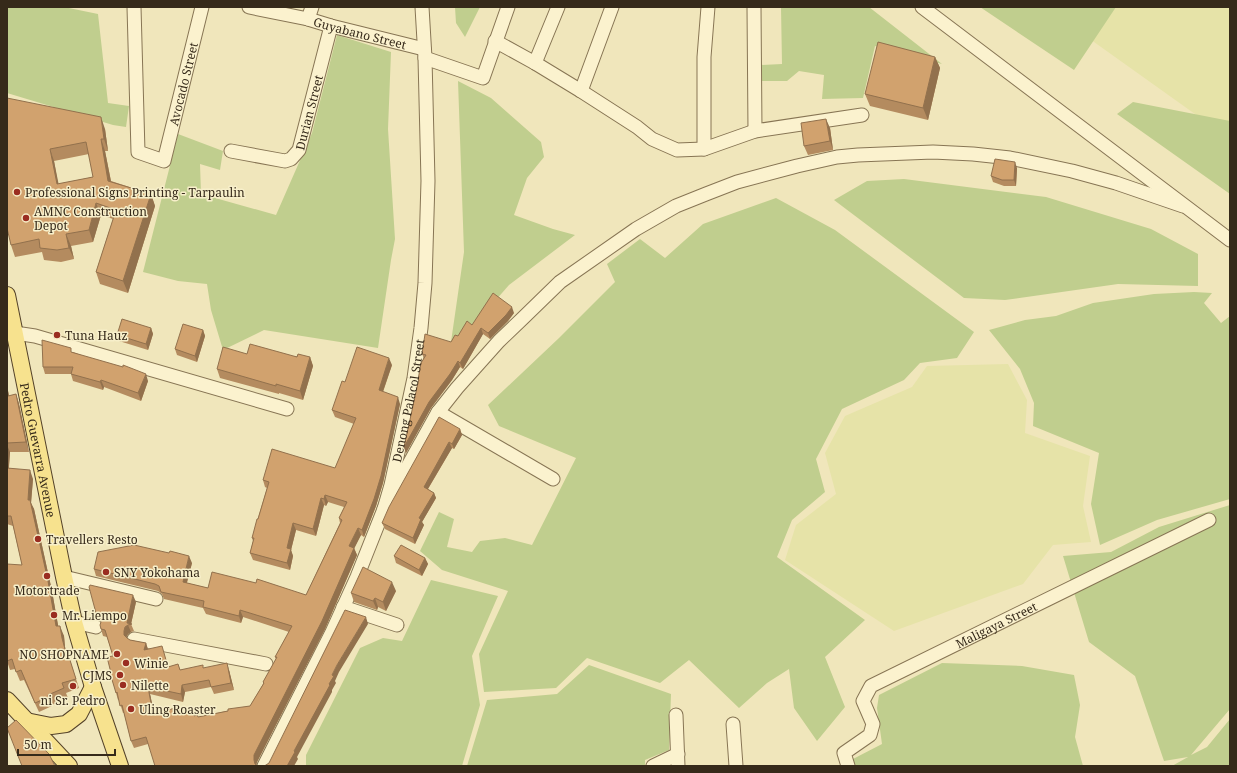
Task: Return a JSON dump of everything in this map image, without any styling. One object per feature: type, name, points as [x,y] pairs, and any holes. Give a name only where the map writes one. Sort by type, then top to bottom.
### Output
[{"type":"main road","name":"Pedro Guevarra Avenue","points":[[7,295],[74,622],[93,687],[120,766]]},
{"type":"main road","points":[[26,721],[52,726],[66,724],[79,714],[93,687]]},
{"type":"main road","points":[[7,700],[69,766]]},
{"type":"street","name":"Avocado Street","points":[[134,7],[138,152],[164,161],[202,7]]},
{"type":"street","name":"Guyabano Street","points":[[248,7],[310,13],[331,26],[424,54],[483,78],[495,41]]},
{"type":"street","name":"Denong Palacol Street","points":[[264,766],[343,607],[357,577],[384,509],[391,485],[414,378],[422,320],[425,283],[428,181],[422,7]]},
{"type":"street","points":[[508,7],[495,41],[582,91],[637,126],[652,139],[677,150],[704,149],[755,131],[862,115]]},
{"type":"street","points":[[535,63],[558,7]]},
{"type":"street","points":[[582,91],[612,7]]},
{"type":"street","points":[[704,149],[704,57],[708,7]]},
{"type":"street","points":[[754,7],[755,131]]},
{"type":"street","points":[[922,7],[1183,206],[1230,240]]},
{"type":"street","name":"Durian Street","points":[[231,151],[284,162],[292,159],[299,150],[331,26]]},
{"type":"street","points":[[384,509],[438,412],[457,388],[499,341],[560,282],[636,229],[676,206],[713,191],[752,178],[837,157],[933,152],[1010,158],[1072,171],[1116,183],[1183,206]]},
{"type":"street","points":[[15,333],[35,336],[287,409]]},
{"type":"street","points":[[438,412],[553,479]]},
{"type":"street","name":"Maligaya Street","points":[[848,766],[844,753],[870,735],[873,724],[864,701],[871,686],[1209,520]]},
{"type":"street","points":[[64,577],[156,599]]},
{"type":"street","points":[[343,607],[397,625]]},
{"type":"street","points":[[74,622],[96,627]]},
{"type":"street","points":[[134,639],[266,664]]},
{"type":"street","points":[[653,766],[678,760],[676,714]]},
{"type":"street","points":[[733,724],[736,766]]},
{"type":"shaded area","points":[[1035,7],[1230,7],[1230,139],[1087,37]]},
{"type":"shaded area","points":[[1008,364],[1027,400],[1025,433],[1090,456],[1083,506],[1091,542],[1053,545],[1023,584],[894,631],[785,560],[796,525],[836,494],[825,453],[845,416],[912,387],[927,366]]},
{"type":"green space","points":[[7,7],[64,7],[98,14],[108,103],[129,106],[126,127],[113,125],[7,93]]},
{"type":"green space","points":[[455,7],[480,7],[465,37],[456,23]]},
{"type":"green space","points":[[781,7],[869,7],[942,64],[875,46],[863,98],[822,99],[824,75],[799,71],[787,81],[762,81],[760,65],[782,64]]},
{"type":"green space","points":[[980,7],[1116,7],[1074,70]]},
{"type":"green space","points":[[337,35],[391,52],[388,129],[395,239],[378,348],[264,330],[223,350],[211,310],[207,284],[178,281],[143,272],[178,134],[223,151],[220,170],[200,164],[201,194],[276,215],[312,133]]},
{"type":"green space","points":[[458,81],[491,98],[541,142],[544,157],[527,178],[514,215],[575,235],[509,285],[474,325],[451,342],[464,252]]},
{"type":"green space","points":[[1133,102],[1230,121],[1230,194],[1117,114]]},
{"type":"green space","points":[[904,179],[1046,197],[1151,229],[1198,254],[1198,286],[1118,284],[1005,300],[964,298],[834,200],[867,181]]},
{"type":"green space","points":[[776,198],[835,230],[974,332],[957,358],[920,363],[904,380],[842,409],[816,459],[825,492],[792,520],[777,557],[865,620],[825,657],[845,707],[817,741],[794,708],[789,669],[767,683],[739,708],[689,660],[660,683],[587,658],[556,688],[484,692],[479,654],[508,591],[442,570],[420,551],[439,512],[454,519],[447,547],[472,552],[480,541],[505,538],[532,545],[576,458],[499,426],[488,405],[559,338],[615,282],[607,264],[640,239],[665,258],[703,224]]},
{"type":"green space","points":[[1194,292],[1212,293],[1204,303],[1221,323],[1230,316],[1230,499],[1157,520],[1100,545],[1091,504],[1099,453],[1033,426],[1034,403],[1020,369],[989,330],[1025,320],[1056,316],[1093,303],[1154,294]]},
{"type":"green space","points":[[1230,505],[1230,709],[1191,755],[1207,747],[1230,719],[1230,766],[1172,766],[1188,757],[1164,761],[1135,676],[1089,642],[1063,556],[1111,552],[1159,527]]},
{"type":"green space","points":[[431,580],[498,596],[472,656],[480,705],[462,766],[306,766],[306,755],[360,648],[383,638],[402,641]]},
{"type":"green space","points":[[942,663],[1022,666],[1074,675],[1080,705],[1075,737],[1083,766],[855,766],[853,759],[882,744],[877,708],[879,695]]},
{"type":"green space","points":[[589,665],[671,694],[669,750],[645,760],[645,766],[467,766],[487,700],[557,694]]},
{"type":"building","points":[[878,42],[935,57],[923,108],[865,94]]},
{"type":"building","points":[[7,98],[101,117],[104,139],[101,139],[108,181],[151,194],[123,281],[96,272],[116,210],[96,203],[89,230],[66,234],[69,248],[57,250],[40,248],[39,239],[11,245],[7,228]],"holes":[[[86,142],[93,177],[57,184],[50,149]]]},
{"type":"building","points":[[826,119],[830,141],[804,146],[801,123]]},
{"type":"building","points":[[995,159],[1015,162],[1014,180],[1002,180],[991,176]]},
{"type":"building","points":[[493,293],[512,307],[488,333],[481,328],[460,363],[458,361],[429,402],[404,447],[419,380],[421,363],[426,355],[422,354],[425,334],[451,342],[455,335],[458,336],[467,321],[472,325]]},
{"type":"building","points":[[122,319],[151,328],[146,344],[117,335]]},
{"type":"building","points":[[183,324],[203,330],[195,356],[175,349]]},
{"type":"building","points":[[42,340],[71,348],[71,352],[123,367],[123,365],[146,374],[138,393],[101,380],[100,382],[71,374],[73,367],[43,367]]},
{"type":"building","points":[[250,344],[297,357],[298,354],[310,357],[300,391],[276,384],[276,386],[217,369],[223,347],[247,354]]},
{"type":"building","points":[[357,347],[389,358],[379,390],[398,397],[381,476],[362,530],[358,528],[349,546],[354,548],[322,621],[254,755],[255,764],[258,766],[155,766],[146,737],[131,741],[122,705],[120,706],[110,673],[107,657],[113,656],[105,630],[101,629],[101,618],[99,614],[96,613],[89,587],[90,585],[133,595],[127,623],[132,624],[125,627],[124,635],[130,640],[146,643],[144,650],[162,646],[168,667],[178,664],[180,670],[203,665],[203,668],[227,663],[231,683],[211,687],[209,680],[182,685],[181,694],[148,687],[153,714],[179,707],[178,714],[193,711],[194,716],[197,715],[198,717],[228,711],[228,709],[250,706],[264,683],[263,682],[277,657],[275,657],[292,626],[240,610],[239,616],[203,607],[204,601],[161,592],[159,586],[155,584],[94,569],[98,552],[134,545],[169,553],[170,551],[189,556],[183,582],[208,588],[212,572],[256,583],[257,579],[306,595],[342,520],[339,518],[347,502],[325,495],[324,499],[321,498],[313,529],[293,523],[287,548],[291,549],[287,563],[250,553],[257,519],[269,482],[263,480],[272,449],[335,468],[356,418],[332,410],[342,381],[345,382]]},
{"type":"building","points":[[7,393],[8,396],[16,394],[26,442],[7,443]]},
{"type":"building","points":[[439,417],[460,429],[452,444],[449,442],[424,487],[434,493],[419,518],[421,519],[413,538],[382,523],[389,507]]},
{"type":"building","points":[[7,468],[30,470],[28,500],[30,500],[48,581],[56,626],[60,626],[67,657],[69,657],[76,679],[62,683],[64,688],[35,703],[21,670],[16,672],[12,659],[7,661],[7,564],[22,565],[11,516],[7,516]]},
{"type":"building","points":[[401,545],[425,558],[419,570],[394,556]]},
{"type":"building","points":[[363,567],[392,582],[383,602],[375,598],[373,601],[351,593]]},
{"type":"building","points":[[345,610],[366,617],[337,665],[332,675],[334,676],[329,684],[330,685],[287,766],[264,766],[269,763]]},
{"type":"building","points":[[16,720],[49,754],[55,766],[22,766],[7,728]]},
{"type":"place","name":"Professional Signs Printing - Tarpaulin","points":[[17,192]]},
{"type":"place","name":"AMNC Construction Depot","points":[[26,218]]},
{"type":"place","name":"Tuna Hauz","points":[[57,335]]},
{"type":"place","name":"Travellers Resto","points":[[38,539]]},
{"type":"place","name":"SNY Yokohama","points":[[106,572]]},
{"type":"place","name":"Motortrade","points":[[47,576]]},
{"type":"place","name":"Mr. Liempo","points":[[54,615]]},
{"type":"place","name":"NO SHOPNAME","points":[[117,654]]},
{"type":"place","name":"Winie","points":[[126,663]]},
{"type":"place","name":"CJMS","points":[[120,675]]},
{"type":"place","name":"Nilette","points":[[123,685]]},
{"type":"place","name":"ni Sr. Pedro","points":[[73,686]]},
{"type":"place","name":"Uling Roaster","points":[[131,709]]}]
